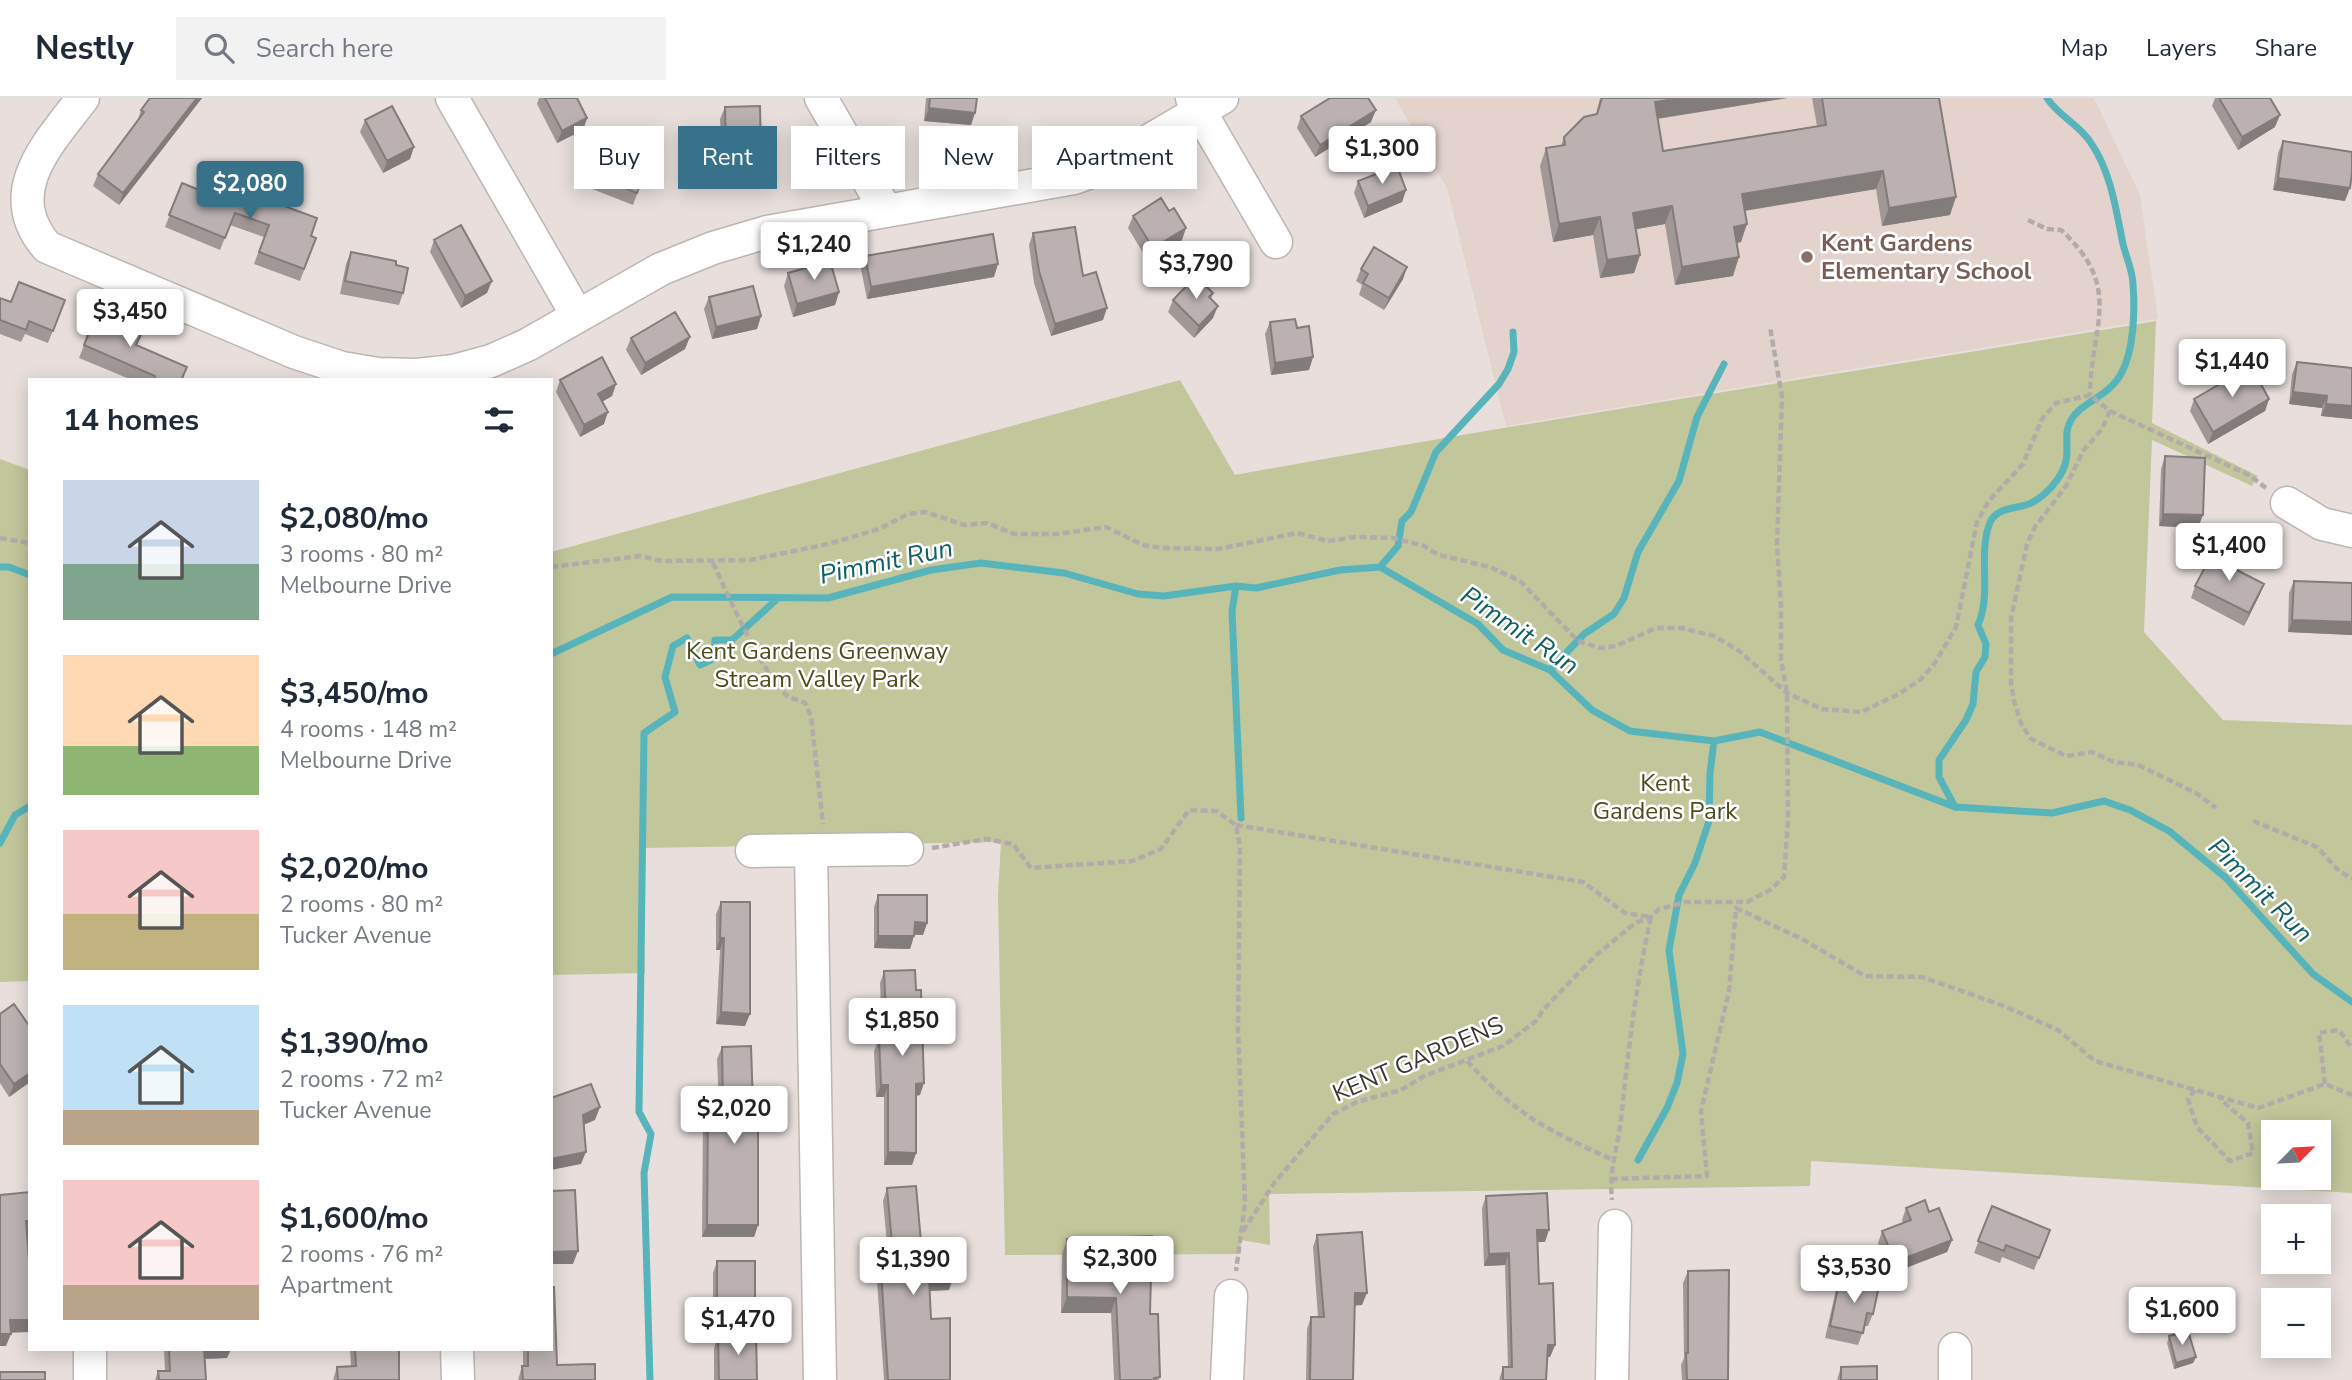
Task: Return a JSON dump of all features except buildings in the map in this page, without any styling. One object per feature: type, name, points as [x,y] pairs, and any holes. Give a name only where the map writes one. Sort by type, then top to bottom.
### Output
[{"type":"street","points":[[83,98],[32,165],[11,202],[26,219],[34,235],[60,254],[294,352],[342,368],[379,374],[417,375],[453,371],[491,360],[527,345],[661,269],[713,248],[767,232],[1074,178],[1104,166],[1204,102],[1276,242]]},
{"type":"street","points":[[452,98],[577,315]]},
{"type":"street","points":[[821,98],[887,211]]},
{"type":"street","points":[[2287,503],[2322,524],[2352,531]]},
{"type":"street","points":[[752,851],[907,849]]},
{"type":"street","points":[[818,850],[820,1380]]},
{"type":"street","points":[[1612,1380],[1615,1226]]},
{"type":"street","points":[[1227,1380],[1231,1296]]},
{"type":"street","points":[[1955,1349],[1955,1380]]},
{"type":"street","points":[[90,1351],[90,1380]]},
{"type":"street","points":[[457,1351],[458,1380]]},
{"type":"path","points":[[2028,220],[2047,229],[2061,230],[2087,260],[2097,281],[2102,299],[2092,350],[2090,395]]},
{"type":"path","points":[[1770,327],[1782,397],[1777,545],[1782,605],[1781,660],[1787,696]]},
{"type":"path","points":[[2090,395],[2110,411],[2249,475],[2287,503]]},
{"type":"path","points":[[553,567],[640,556],[662,561],[750,561],[879,529],[908,514],[926,512],[964,525],[987,523],[1014,534],[1057,534],[1106,527],[1143,545],[1163,548],[1218,549],[1297,533],[1328,541],[1355,537],[1393,538],[1424,546],[1439,555],[1490,567],[1520,582],[1578,641],[1600,648],[1616,646],[1656,628],[1682,628],[1714,636],[1738,650],[1787,696],[1822,709],[1842,713],[1861,712],[1882,704],[1921,678],[1956,627],[1977,523],[1989,502],[2023,464],[2042,419],[2056,403],[2090,395]]},
{"type":"path","points":[[2110,411],[2102,429],[2083,451],[2066,486],[2035,527],[2027,544],[2015,590],[2009,639],[2014,701],[2021,723],[2030,738],[2066,756],[2091,752],[2114,762],[2138,765],[2196,793],[2216,808]]},
{"type":"path","points":[[0,538],[28,543]]},
{"type":"path","points":[[713,562],[777,684],[789,697],[804,703],[811,716],[818,850]]},
{"type":"path","name":"KENT GARDENS","points":[[1243,1231],[1298,1152],[1333,1114],[1357,1102],[1401,1090],[1424,1076],[1503,1046],[1525,1030],[1594,957],[1635,923],[1651,917],[1669,905],[1686,902],[1747,902],[1770,890],[1784,877],[1788,843],[1787,696]]},
{"type":"path","points":[[907,849],[944,848],[986,839],[1013,844],[1031,868],[1132,861],[1161,849],[1188,810],[1216,811],[1236,825],[1583,882],[1625,913],[1651,917],[1631,1021],[1620,1127],[1611,1158],[1615,1226]]},
{"type":"path","points":[[2253,821],[2318,847],[2337,869],[2352,879]]},
{"type":"path","name":"KENT GARDENS","points":[[1231,1296],[1243,1231],[1244,1130],[1238,1030],[1240,847],[1236,825]]},
{"type":"path","points":[[1611,1180],[1707,1176],[1701,1111],[1729,991],[1736,908],[1802,939],[1865,976],[1922,976],[2058,1030],[2095,1061],[2258,1108],[2325,1084],[2352,1095]]},
{"type":"path","points":[[2325,1084],[2319,1033],[2339,1030],[2352,1048]]},
{"type":"path","points":[[1467,1061],[1500,1096],[1522,1114],[1548,1131],[1611,1158]]},
{"type":"path","points":[[2195,1090],[2188,1099],[2197,1127],[2230,1161],[2253,1153],[2248,1123],[2217,1096]]},
{"type":"shaded area","name":"Kent Gardens Elementary School","points":[[1395,98],[2094,98],[2140,195],[2158,319],[1506,426],[1447,188]]},
{"type":"green space","name":"Kent Gardens Park","points":[[2156,321],[2152,423],[2258,476],[2252,486],[2152,440],[2144,632],[2223,720],[2352,725],[2352,1193],[2301,1190],[2331,1190],[2331,1120],[2261,1120],[2261,1188],[1811,1161],[1810,1186],[1269,1194],[1270,1245],[1241,1240],[1240,1254],[1005,1255],[998,895],[1001,842],[641,848],[645,973],[553,975],[553,551],[1180,380],[1235,475]]},
{"type":"green space","points":[[0,459],[28,469],[28,981],[0,982]]},
{"type":"waterway","points":[[1955,807],[1939,777],[1939,760],[1966,720],[1973,704],[1976,672],[1985,657],[1986,644],[1978,625],[1984,601],[1985,550],[1989,525],[2001,512],[2029,504],[2044,494],[2063,471],[2071,420],[2081,409],[2109,389],[2121,374],[2129,354],[2133,331],[2132,275],[2108,179],[2098,154],[2086,136],[2047,98]]},
{"type":"waterway","points":[[1380,567],[1398,546],[1402,521],[1411,512],[1436,452],[1499,384],[1508,369],[1514,352],[1513,332]]},
{"type":"waterway","points":[[1550,670],[1584,634],[1614,614],[1624,598],[1638,552],[1679,481],[1697,417],[1724,364]]},
{"type":"waterway","name":"Pimmit Run","points":[[553,653],[672,597],[828,598],[931,570],[981,563],[1064,573],[1138,594],[1164,596],[1236,586],[1256,588],[1340,570],[1380,567],[1478,624],[1503,650],[1550,670],[1592,710],[1630,731],[1714,741],[1760,732],[1955,807],[2052,813],[2104,801],[2130,810],[2169,831],[2226,878],[2313,974],[2352,1002]]},
{"type":"waterway","name":"Pimmit Run","points":[[0,567],[9,567],[28,574]]},
{"type":"waterway","points":[[1236,586],[1232,611],[1241,818]]},
{"type":"waterway","points":[[650,1380],[644,1173],[651,1134],[639,1112],[644,733],[675,712],[665,677],[673,646],[687,638],[700,665],[713,659],[715,640],[732,640],[776,600]]},
{"type":"waterway","points":[[1638,1160],[1667,1108],[1677,1083],[1683,1054],[1669,950],[1679,895],[1695,863],[1709,821],[1714,741]]},
{"type":"waterway","points":[[0,843],[15,815],[28,807]]},
{"type":"place","name":"Kent Gardens Elementary School","points":[[1807,257]]},
{"type":"park label","name":"Kent Gardens Greenway Stream Valley Park","points":[[817,665]]}]
